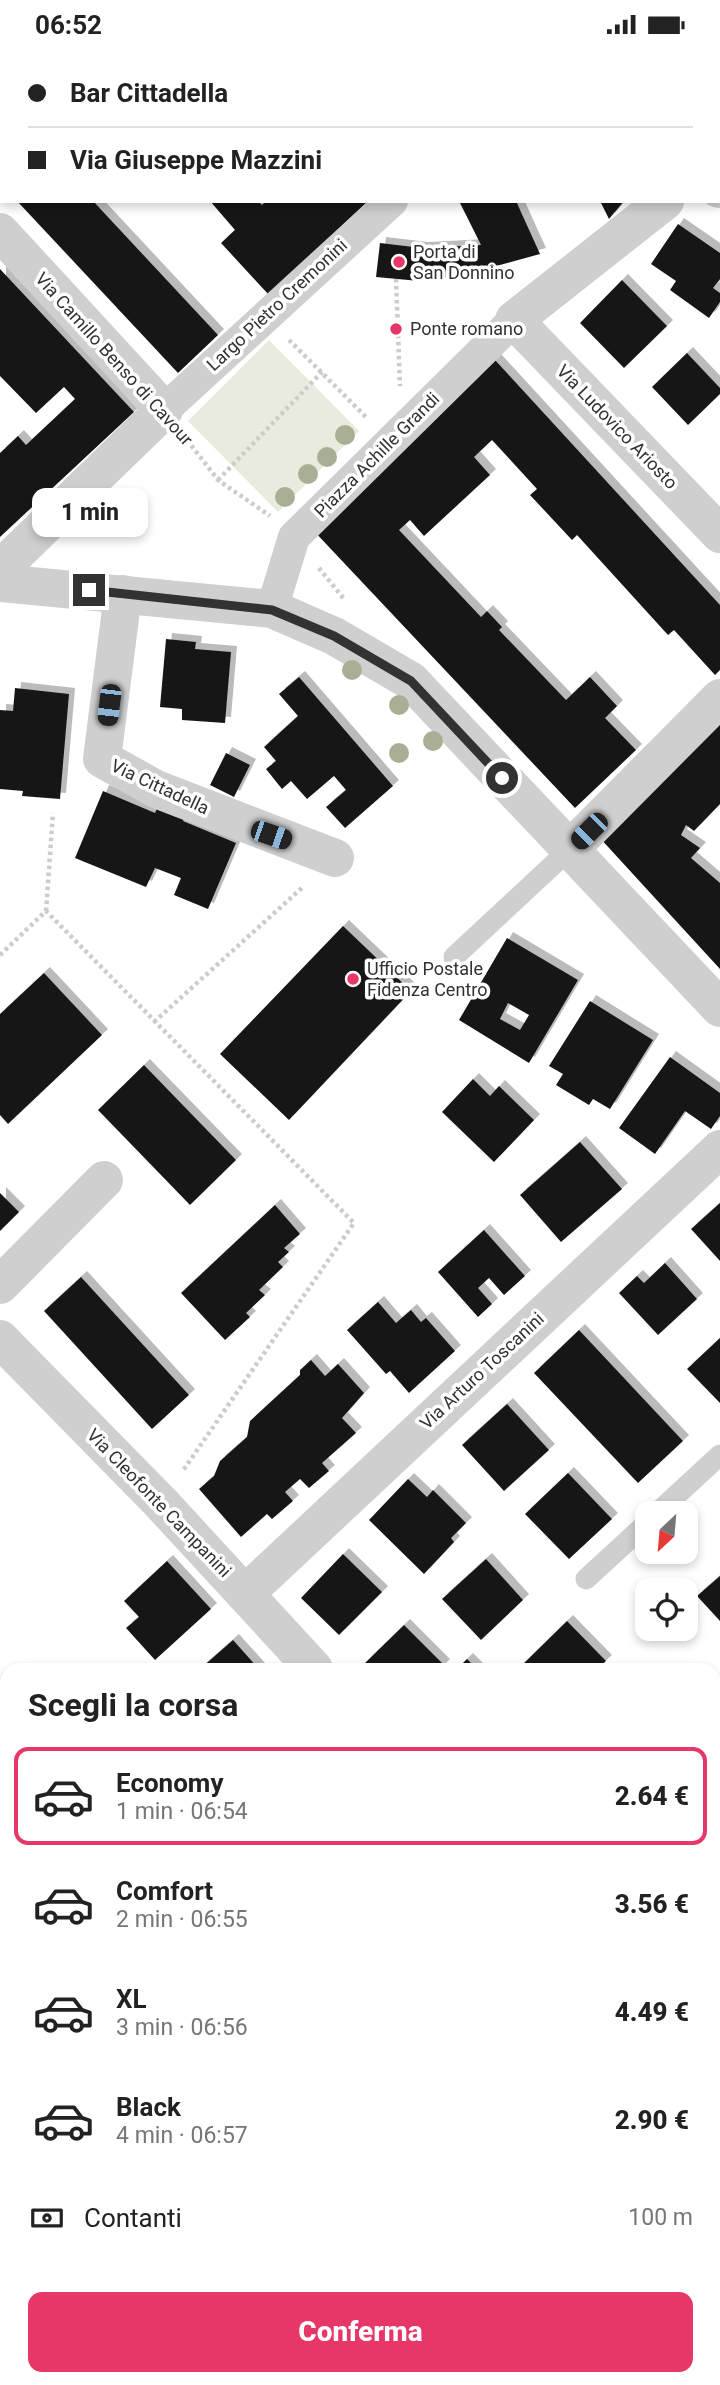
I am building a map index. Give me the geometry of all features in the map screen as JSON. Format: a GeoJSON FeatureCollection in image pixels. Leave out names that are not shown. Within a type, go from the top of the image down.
{"type":"FeatureCollection","features":[{"type":"Feature","properties":{"kind":"street","name":"Largo Pietro Cremonini"},"geometry":{"type":"LineString","coordinates":[[164,410],[390,203]]}},
{"type":"Feature","properties":{"kind":"street"},"geometry":{"type":"LineString","coordinates":[[514,320],[662,203]]}},
{"type":"Feature","properties":{"kind":"street","name":"Via Camillo Benso di Cavour"},"geometry":{"type":"LineString","coordinates":[[0,232],[164,410]]}},
{"type":"Feature","properties":{"kind":"street","name":"Piazza Achille Grandi"},"geometry":{"type":"LineString","coordinates":[[272,610],[294,537],[514,320]]}},
{"type":"Feature","properties":{"kind":"street","name":"Via Ludovico Ariosto"},"geometry":{"type":"LineString","coordinates":[[514,320],[720,534]]}},
{"type":"Feature","properties":{"kind":"street"},"geometry":{"type":"LineString","coordinates":[[0,569],[164,410]]}},
{"type":"Feature","properties":{"kind":"street"},"geometry":{"type":"LineString","coordinates":[[0,583],[272,610],[334,636],[411,681],[720,1008]]}},
{"type":"Feature","properties":{"kind":"street","name":"Via Cittadella"},"geometry":{"type":"LineString","coordinates":[[123,594],[102,759],[156,789],[335,858]]}},
{"type":"Feature","properties":{"kind":"street"},"geometry":{"type":"LineString","coordinates":[[570,849],[720,698]]}},
{"type":"Feature","properties":{"kind":"street","name":"Via Arturo Toscanini"},"geometry":{"type":"LineString","coordinates":[[245,1594],[720,1149]]}},
{"type":"Feature","properties":{"kind":"street"},"geometry":{"type":"LineString","coordinates":[[0,1285],[104,1180]]}},
{"type":"Feature","properties":{"kind":"street","name":"Via Cleofonte Campanini"},"geometry":{"type":"LineString","coordinates":[[0,1339],[161,1503],[308,1663]]}},
{"type":"Feature","properties":{"kind":"lane"},"geometry":{"type":"LineString","coordinates":[[454,957],[570,849]]}},
{"type":"Feature","properties":{"kind":"lane"},"geometry":{"type":"LineString","coordinates":[[670,1501],[720,1455]]}},
{"type":"Feature","properties":{"kind":"lane"},"geometry":{"type":"LineString","coordinates":[[586,1579],[635,1534]]}},
{"type":"Feature","properties":{"kind":"path"},"geometry":{"type":"LineString","coordinates":[[396,279],[400,386]]}},
{"type":"Feature","properties":{"kind":"path"},"geometry":{"type":"LineString","coordinates":[[266,315],[390,441]]}},
{"type":"Feature","properties":{"kind":"path"},"geometry":{"type":"LineString","coordinates":[[218,480],[322,372]]}},
{"type":"Feature","properties":{"kind":"path","name":"Via Camillo Benso di Cavour"},"geometry":{"type":"LineString","coordinates":[[164,410],[218,480],[271,517],[294,537]]}},
{"type":"Feature","properties":{"kind":"path"},"geometry":{"type":"LineString","coordinates":[[0,955],[46,911],[53,813]]}},
{"type":"Feature","properties":{"kind":"path"},"geometry":{"type":"LineString","coordinates":[[154,1022],[335,858]]}},
{"type":"Feature","properties":{"kind":"path"},"geometry":{"type":"LineString","coordinates":[[46,911],[354,1223],[161,1503]]}},
{"type":"Feature","properties":{"kind":"shaded area"},"geometry":{"type":"Polygon","coordinates":[[[269,340],[359,431],[278,512],[188,421],[269,340]]]}},
{"type":"Feature","properties":{"kind":"building"},"geometry":{"type":"Polygon","coordinates":[[[19,203],[95,203],[218,335],[178,373],[19,203]]]}},
{"type":"Feature","properties":{"kind":"building"},"geometry":{"type":"Polygon","coordinates":[[[212,203],[366,203],[269,295],[221,243],[235,230],[212,203]]]}},
{"type":"Feature","properties":{"kind":"building"},"geometry":{"type":"Polygon","coordinates":[[[460,203],[517,203],[540,254],[467,274],[419,281],[376,277],[380,243],[422,248],[481,245],[460,203]]]}},
{"type":"Feature","properties":{"kind":"building"},"geometry":{"type":"Polygon","coordinates":[[[601,203],[622,203],[609,219],[601,203]]]}},
{"type":"Feature","properties":{"kind":"building"},"geometry":{"type":"Polygon","coordinates":[[[678,224],[720,253],[720,279],[713,288],[720,293],[720,302],[709,318],[670,290],[676,281],[651,264],[678,224]]]}},
{"type":"Feature","properties":{"kind":"building"},"geometry":{"type":"Polygon","coordinates":[[[0,269],[134,412],[0,537],[0,453],[18,436],[26,445],[75,399],[64,387],[36,413],[0,376],[0,269]]]}},
{"type":"Feature","properties":{"kind":"building"},"geometry":{"type":"Polygon","coordinates":[[[622,280],[667,326],[624,368],[580,323],[622,280]]]}},
{"type":"Feature","properties":{"kind":"building"},"geometry":{"type":"Polygon","coordinates":[[[687,353],[720,388],[720,394],[688,425],[652,387],[687,353]]]}},
{"type":"Feature","properties":{"kind":"building"},"geometry":{"type":"Polygon","coordinates":[[[495,360],[720,605],[720,670],[715,675],[674,630],[668,635],[577,535],[572,540],[530,495],[537,489],[492,440],[474,457],[490,475],[424,536],[410,520],[399,530],[481,617],[487,611],[502,627],[499,630],[566,700],[590,677],[617,706],[605,718],[636,750],[575,808],[312,529],[495,360]]]}},
{"type":"Feature","properties":{"kind":"building"},"geometry":{"type":"Polygon","coordinates":[[[166,639],[196,642],[195,649],[231,652],[225,723],[182,720],[182,709],[160,707],[166,639]]]}},
{"type":"Feature","properties":{"kind":"building"},"geometry":{"type":"Polygon","coordinates":[[[299,677],[393,786],[345,828],[326,807],[346,790],[334,776],[307,799],[291,781],[282,789],[266,769],[276,761],[264,747],[298,716],[279,694],[299,677]]]}},
{"type":"Feature","properties":{"kind":"building"},"geometry":{"type":"Polygon","coordinates":[[[15,688],[69,694],[60,799],[22,796],[23,791],[0,789],[0,710],[13,711],[15,688]]]}},
{"type":"Feature","properties":{"kind":"building"},"geometry":{"type":"Polygon","coordinates":[[[720,721],[720,804],[694,831],[686,825],[681,835],[700,848],[691,858],[720,883],[720,969],[599,837],[720,721]]]}},
{"type":"Feature","properties":{"kind":"building"},"geometry":{"type":"Polygon","coordinates":[[[226,753],[250,765],[234,797],[210,785],[226,753]]]}},
{"type":"Feature","properties":{"kind":"building"},"geometry":{"type":"Polygon","coordinates":[[[103,791],[155,813],[158,806],[185,817],[183,821],[236,843],[208,909],[174,895],[181,878],[155,868],[146,887],[75,858],[103,791]]]}},
{"type":"Feature","properties":{"kind":"building"},"geometry":{"type":"Polygon","coordinates":[[[343,926],[411,991],[289,1120],[220,1054],[343,926]]]}},
{"type":"Feature","properties":{"kind":"building"},"geometry":{"type":"Polygon","coordinates":[[[507,938],[578,980],[529,1063],[459,1020],[507,938]],[[508,1003],[500,1019],[520,1030],[529,1015],[508,1003]]]}},
{"type":"Feature","properties":{"kind":"building"},"geometry":{"type":"Polygon","coordinates":[[[44,973],[102,1035],[8,1124],[0,1115],[0,1014],[44,973]]]}},
{"type":"Feature","properties":{"kind":"building"},"geometry":{"type":"Polygon","coordinates":[[[590,1001],[653,1040],[610,1109],[593,1099],[589,1105],[556,1085],[563,1074],[549,1066],[590,1001]]]}},
{"type":"Feature","properties":{"kind":"building"},"geometry":{"type":"Polygon","coordinates":[[[670,1057],[720,1093],[720,1116],[711,1129],[685,1111],[655,1154],[619,1128],[670,1057]]]}},
{"type":"Feature","properties":{"kind":"building"},"geometry":{"type":"Polygon","coordinates":[[[144,1065],[236,1160],[190,1205],[98,1110],[144,1065]]]}},
{"type":"Feature","properties":{"kind":"building"},"geometry":{"type":"Polygon","coordinates":[[[473,1079],[490,1096],[499,1086],[534,1120],[494,1162],[442,1112],[473,1079]]]}},
{"type":"Feature","properties":{"kind":"building"},"geometry":{"type":"Polygon","coordinates":[[[580,1142],[622,1189],[561,1242],[520,1195],[580,1142]]]}},
{"type":"Feature","properties":{"kind":"building"},"geometry":{"type":"Polygon","coordinates":[[[0,1193],[19,1212],[0,1231],[0,1193]]]}},
{"type":"Feature","properties":{"kind":"building"},"geometry":{"type":"Polygon","coordinates":[[[720,1203],[720,1261],[691,1229],[720,1203]]]}},
{"type":"Feature","properties":{"kind":"building"},"geometry":{"type":"Polygon","coordinates":[[[275,1205],[300,1234],[284,1248],[289,1252],[278,1262],[283,1267],[259,1290],[265,1295],[246,1313],[250,1317],[225,1340],[181,1293],[275,1205]]]}},
{"type":"Feature","properties":{"kind":"building"},"geometry":{"type":"Polygon","coordinates":[[[484,1230],[525,1276],[504,1295],[489,1278],[478,1288],[492,1304],[478,1317],[438,1272],[484,1230]]]}},
{"type":"Feature","properties":{"kind":"building"},"geometry":{"type":"Polygon","coordinates":[[[665,1263],[697,1299],[658,1335],[619,1293],[637,1276],[644,1283],[665,1263]]]}},
{"type":"Feature","properties":{"kind":"building"},"geometry":{"type":"Polygon","coordinates":[[[81,1277],[189,1395],[152,1429],[44,1311],[81,1277]]]}},
{"type":"Feature","properties":{"kind":"building"},"geometry":{"type":"Polygon","coordinates":[[[378,1302],[396,1323],[411,1310],[421,1322],[426,1318],[455,1351],[409,1393],[390,1371],[386,1374],[347,1330],[378,1302]]]}},
{"type":"Feature","properties":{"kind":"building"},"geometry":{"type":"Polygon","coordinates":[[[579,1330],[683,1441],[638,1483],[534,1373],[579,1330]]]}},
{"type":"Feature","properties":{"kind":"building"},"geometry":{"type":"Polygon","coordinates":[[[720,1338],[720,1403],[687,1369],[720,1338]]]}},
{"type":"Feature","properties":{"kind":"building"},"geometry":{"type":"Polygon","coordinates":[[[311,1360],[325,1376],[338,1364],[364,1393],[342,1418],[356,1433],[322,1463],[329,1471],[309,1488],[300,1479],[285,1492],[293,1501],[272,1519],[267,1514],[241,1537],[199,1489],[214,1476],[220,1461],[247,1437],[250,1421],[300,1375],[300,1370],[311,1360]]]}},
{"type":"Feature","properties":{"kind":"building"},"geometry":{"type":"Polygon","coordinates":[[[507,1404],[549,1450],[504,1491],[462,1445],[507,1404]]]}},
{"type":"Feature","properties":{"kind":"building"},"geometry":{"type":"Polygon","coordinates":[[[568,1473],[612,1519],[569,1559],[525,1514],[568,1473]]]}},
{"type":"Feature","properties":{"kind":"building"},"geometry":{"type":"Polygon","coordinates":[[[408,1479],[427,1497],[433,1490],[466,1523],[451,1538],[454,1542],[424,1574],[369,1520],[408,1479]]]}},
{"type":"Feature","properties":{"kind":"building"},"geometry":{"type":"Polygon","coordinates":[[[343,1554],[382,1592],[339,1635],[301,1598],[343,1554]]]}},
{"type":"Feature","properties":{"kind":"building"},"geometry":{"type":"Polygon","coordinates":[[[486,1559],[523,1600],[481,1640],[442,1599],[486,1559]]]}},
{"type":"Feature","properties":{"kind":"building"},"geometry":{"type":"Polygon","coordinates":[[[167,1561],[211,1609],[155,1660],[126,1628],[139,1617],[124,1601],[167,1561]]]}},
{"type":"Feature","properties":{"kind":"building"},"geometry":{"type":"Polygon","coordinates":[[[720,1576],[720,1621],[698,1597],[720,1576]]]}},
{"type":"Feature","properties":{"kind":"building"},"geometry":{"type":"Polygon","coordinates":[[[567,1621],[606,1661],[604,1663],[524,1663],[567,1621]]]}},
{"type":"Feature","properties":{"kind":"building"},"geometry":{"type":"Polygon","coordinates":[[[404,1625],[442,1663],[365,1663],[404,1625]]]}},
{"type":"Feature","properties":{"kind":"building"},"geometry":{"type":"Polygon","coordinates":[[[233,1640],[254,1663],[207,1663],[233,1640]]]}},
{"type":"Feature","properties":{"kind":"place","name":"Porta di San Donnino"},"geometry":{"type":"Point","coordinates":[399,262]}},
{"type":"Feature","properties":{"kind":"place","name":"Ponte romano"},"geometry":{"type":"Point","coordinates":[396,329]}},
{"type":"Feature","properties":{"kind":"place","name":"Ufficio Postale Fidenza Centro"},"geometry":{"type":"Point","coordinates":[353,979]}},
{"type":"Feature","properties":{"kind":"route"},"geometry":{"type":"LineString","coordinates":[[89,590],[272,610],[334,636],[411,681],[502,778]]}}]}
